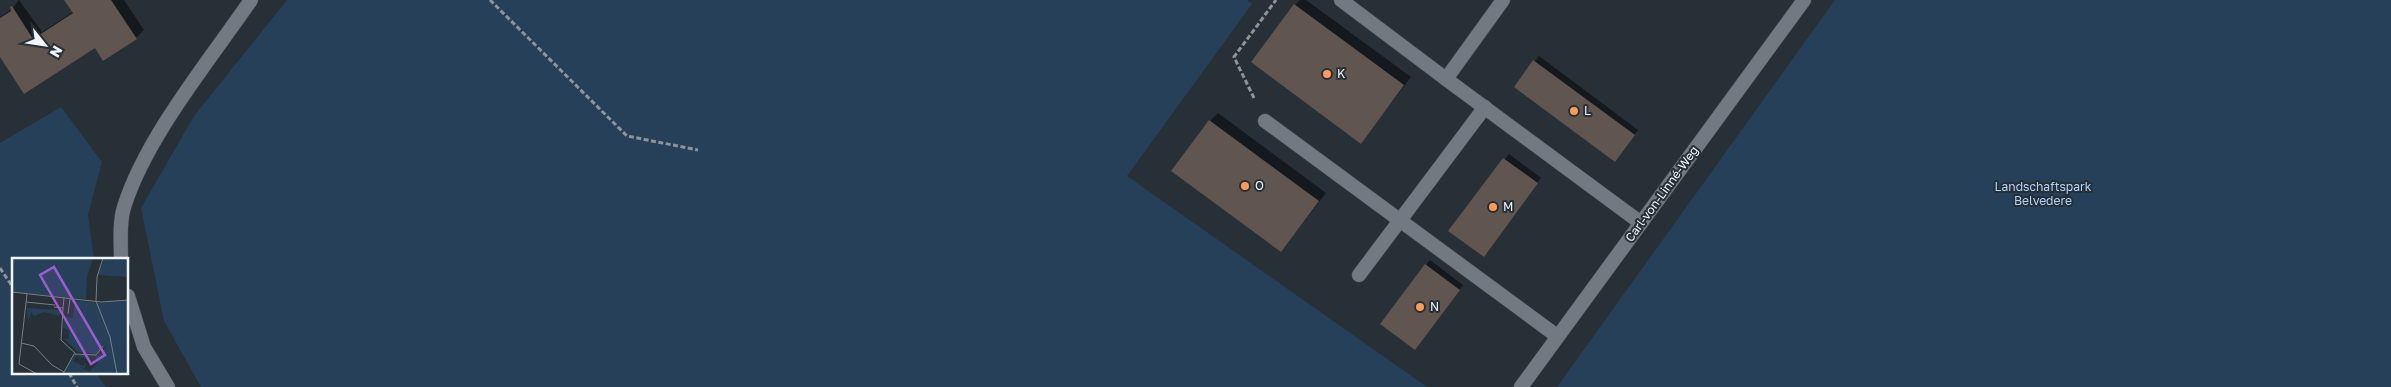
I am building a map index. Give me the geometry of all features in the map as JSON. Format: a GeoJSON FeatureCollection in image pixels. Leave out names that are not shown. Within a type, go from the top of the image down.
{"type":"FeatureCollection","features":[{"type":"Feature","properties":{"kind":"street"},"geometry":{"type":"LineString","coordinates":[[121,258],[124,208],[138,170],[183,97],[251,0]]}},
{"type":"Feature","properties":{"kind":"street"},"geometry":{"type":"LineString","coordinates":[[1341,0],[1641,223]]}},
{"type":"Feature","properties":{"kind":"street"},"geometry":{"type":"LineString","coordinates":[[1446,79],[1504,0]]}},
{"type":"Feature","properties":{"kind":"street","name":"Carl-von-Linné-Weg"},"geometry":{"type":"LineString","coordinates":[[1521,387],[1804,0]]}},
{"type":"Feature","properties":{"kind":"street"},"geometry":{"type":"LineString","coordinates":[[1359,275],[1485,107]]}},
{"type":"Feature","properties":{"kind":"street"},"geometry":{"type":"LineString","coordinates":[[1265,121],[1557,336]]}},
{"type":"Feature","properties":{"kind":"street"},"geometry":{"type":"LineString","coordinates":[[129,299],[144,347],[168,387]]}},
{"type":"Feature","properties":{"kind":"path"},"geometry":{"type":"LineString","coordinates":[[490,0],[627,136],[698,150]]}},
{"type":"Feature","properties":{"kind":"path"},"geometry":{"type":"LineString","coordinates":[[1265,121],[1234,57],[1276,0]]}},
{"type":"Feature","properties":{"kind":"path"},"geometry":{"type":"LineString","coordinates":[[0,268],[12,286]]}},
{"type":"Feature","properties":{"kind":"path"},"geometry":{"type":"LineString","coordinates":[[69,374],[77,387]]}},
{"type":"Feature","properties":{"kind":"green space"},"geometry":{"type":"Polygon","coordinates":[[[287,0],[1247,0],[1252,4],[1127,176],[1427,387],[201,387],[164,321],[141,208],[194,116],[287,0]]]}},
{"type":"Feature","properties":{"kind":"green space","name":"Landschaftspark Belvedere"},"geometry":{"type":"Polygon","coordinates":[[[1835,0],[2391,0],[2391,387],[1557,387],[1835,0]]]}},
{"type":"Feature","properties":{"kind":"green space"},"geometry":{"type":"Polygon","coordinates":[[[61,107],[102,162],[88,215],[94,258],[12,258],[12,374],[97,374],[106,387],[0,387],[0,143],[61,107]]]}},
{"type":"Feature","properties":{"kind":"building"},"geometry":{"type":"Polygon","coordinates":[[[64,0],[111,0],[137,39],[103,61],[95,48],[24,94],[0,57],[0,18],[11,11],[10,7],[12,6],[33,39],[73,13],[64,0]]]}},
{"type":"Feature","properties":{"kind":"building","name":"K"},"geometry":{"type":"Polygon","coordinates":[[[1294,4],[1404,85],[1361,144],[1251,62],[1294,4]]]}},
{"type":"Feature","properties":{"kind":"building","name":"L"},"geometry":{"type":"Polygon","coordinates":[[[1533,60],[1635,135],[1615,162],[1514,87],[1533,60]]]}},
{"type":"Feature","properties":{"kind":"building","name":"O"},"geometry":{"type":"Polygon","coordinates":[[[1209,120],[1319,201],[1281,252],[1171,171],[1209,120]]]}},
{"type":"Feature","properties":{"kind":"building","name":"M"},"geometry":{"type":"Polygon","coordinates":[[[1503,158],[1538,183],[1484,257],[1448,231],[1503,158]]]}},
{"type":"Feature","properties":{"kind":"building","name":"N"},"geometry":{"type":"Polygon","coordinates":[[[1425,264],[1460,290],[1415,350],[1380,324],[1425,264]]]}},
{"type":"Feature","properties":{"kind":"place","name":"K"},"geometry":{"type":"Point","coordinates":[1327,74]}},
{"type":"Feature","properties":{"kind":"place","name":"L"},"geometry":{"type":"Point","coordinates":[1574,111]}},
{"type":"Feature","properties":{"kind":"place","name":"O"},"geometry":{"type":"Point","coordinates":[1245,186]}},
{"type":"Feature","properties":{"kind":"place","name":"M"},"geometry":{"type":"Point","coordinates":[1493,207]}},
{"type":"Feature","properties":{"kind":"place","name":"N"},"geometry":{"type":"Point","coordinates":[1420,307]}}]}
